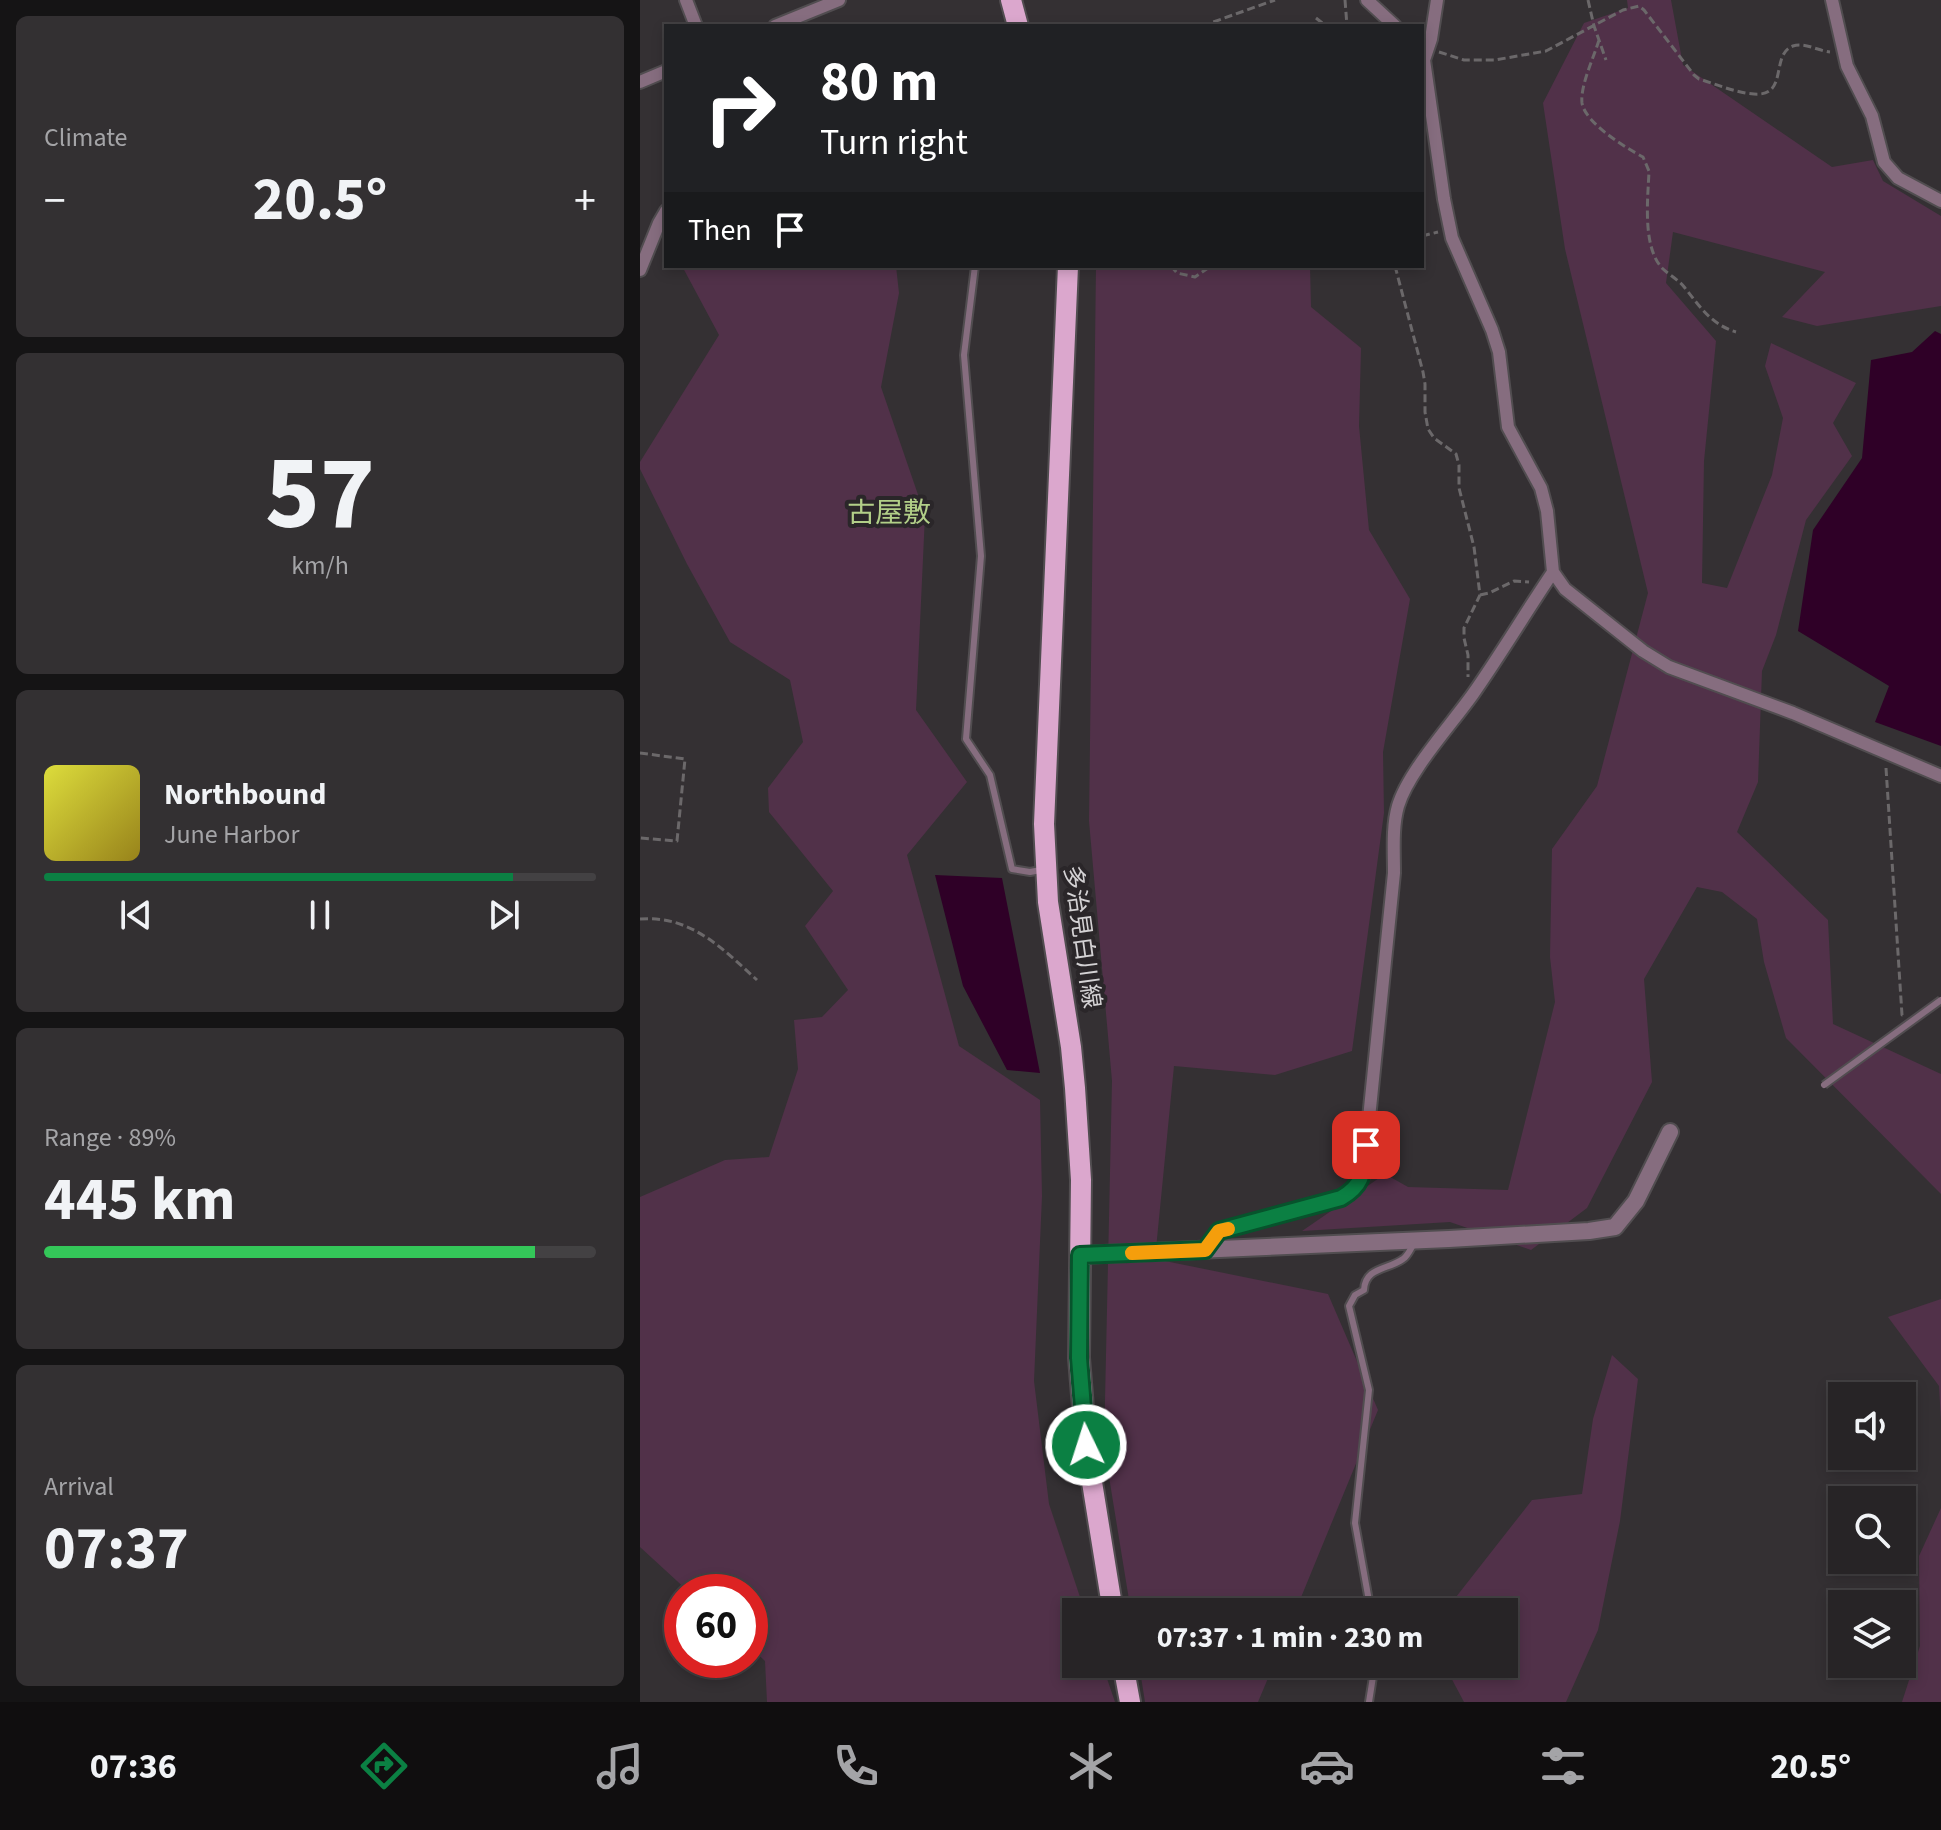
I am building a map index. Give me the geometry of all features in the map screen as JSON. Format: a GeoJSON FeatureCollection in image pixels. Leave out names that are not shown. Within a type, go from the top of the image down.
{"type":"FeatureCollection","features":[{"type":"Feature","properties":{"kind":"main road"},"geometry":{"type":"LineString","coordinates":[[1011,0],[1017,24]]}},
{"type":"Feature","properties":{"kind":"main road","name":"多治見白川線"},"geometry":{"type":"LineString","coordinates":[[1068,268],[1044,824],[1048,902],[1075,1088],[1081,1180],[1079,1358],[1086,1445],[1111,1598]]}},
{"type":"Feature","properties":{"kind":"main road"},"geometry":{"type":"LineString","coordinates":[[1126,1678],[1130,1702]]}},
{"type":"Feature","properties":{"kind":"street"},"geometry":{"type":"LineString","coordinates":[[686,0],[695,24]]}},
{"type":"Feature","properties":{"kind":"street"},"geometry":{"type":"LineString","coordinates":[[780,24],[839,0]]}},
{"type":"Feature","properties":{"kind":"street"},"geometry":{"type":"LineString","coordinates":[[1367,0],[1393,24]]}},
{"type":"Feature","properties":{"kind":"street"},"geometry":{"type":"LineString","coordinates":[[1437,0],[1431,39],[1424,55],[1452,238],[1499,352],[1508,427],[1541,488],[1547,511],[1553,572],[1565,589],[1582,604],[1669,667],[1793,713],[1941,776]]}},
{"type":"Feature","properties":{"kind":"street"},"geometry":{"type":"LineString","coordinates":[[1832,0],[1847,66],[1872,116],[1884,162],[1898,178],[1941,201]]}},
{"type":"Feature","properties":{"kind":"street"},"geometry":{"type":"LineString","coordinates":[[640,82],[664,72]]}},
{"type":"Feature","properties":{"kind":"street"},"geometry":{"type":"LineString","coordinates":[[640,270],[664,214]]}},
{"type":"Feature","properties":{"kind":"street"},"geometry":{"type":"LineString","coordinates":[[1205,1250],[1219,1231],[1341,1198],[1363,1177],[1398,806],[1420,765],[1471,696],[1553,572]]}},
{"type":"Feature","properties":{"kind":"street"},"geometry":{"type":"LineString","coordinates":[[1080,1255],[1449,1239],[1615,1227],[1636,1201],[1670,1132]]}},
{"type":"Feature","properties":{"kind":"lane"},"geometry":{"type":"LineString","coordinates":[[975,268],[964,355],[981,556],[966,739],[990,775],[1012,869],[1030,872],[1046,869]]}},
{"type":"Feature","properties":{"kind":"lane"},"geometry":{"type":"LineString","coordinates":[[1824,1085],[1941,1000]]}},
{"type":"Feature","properties":{"kind":"lane"},"geometry":{"type":"LineString","coordinates":[[1368,1598],[1355,1523],[1369,1390],[1349,1306],[1355,1295],[1364,1290],[1368,1275],[1405,1258],[1416,1240]]}},
{"type":"Feature","properties":{"kind":"lane"},"geometry":{"type":"LineString","coordinates":[[1369,1702],[1373,1678]]}},
{"type":"Feature","properties":{"kind":"path"},"geometry":{"type":"LineString","coordinates":[[1208,24],[1275,0]]}},
{"type":"Feature","properties":{"kind":"path"},"geometry":{"type":"LineString","coordinates":[[1345,0],[1347,24]]}},
{"type":"Feature","properties":{"kind":"path"},"geometry":{"type":"LineString","coordinates":[[1588,0],[1606,60]]}},
{"type":"Feature","properties":{"kind":"path"},"geometry":{"type":"LineString","coordinates":[[1424,55],[1495,60],[1546,51],[1623,10],[1639,6],[1699,79],[1752,94],[1766,93],[1774,87],[1785,52],[1791,47],[1801,45],[1826,52],[1843,49]]}},
{"type":"Feature","properties":{"kind":"path"},"geometry":{"type":"LineString","coordinates":[[1316,18],[1324,24]]}},
{"type":"Feature","properties":{"kind":"path"},"geometry":{"type":"LineString","coordinates":[[1599,40],[1583,91],[1584,109],[1593,122],[1647,163],[1647,224],[1660,266],[1683,285],[1703,312],[1736,332]]}},
{"type":"Feature","properties":{"kind":"path"},"geometry":{"type":"LineString","coordinates":[[1173,268],[1177,273],[1195,277],[1208,268]]}},
{"type":"Feature","properties":{"kind":"path"},"geometry":{"type":"LineString","coordinates":[[1396,268],[1423,372],[1428,429],[1434,438],[1456,454],[1459,465],[1459,488],[1480,595],[1464,628],[1471,696]]}},
{"type":"Feature","properties":{"kind":"path"},"geometry":{"type":"LineString","coordinates":[[1480,595],[1514,581],[1545,584]]}},
{"type":"Feature","properties":{"kind":"path"},"geometry":{"type":"LineString","coordinates":[[1885,752],[1902,1015],[1915,1015]]}},
{"type":"Feature","properties":{"kind":"path"},"geometry":{"type":"LineString","coordinates":[[640,753],[685,759],[677,841],[640,838]]}},
{"type":"Feature","properties":{"kind":"path"},"geometry":{"type":"LineString","coordinates":[[640,919],[682,924],[696,930],[757,980]]}},
{"type":"Feature","properties":{"kind":"shaded area"},"geometry":{"type":"Polygon","coordinates":[[[1627,0],[1671,0],[1683,65],[1832,167],[1873,160],[1883,181],[1941,216],[1941,306],[1817,326],[1782,317],[1825,272],[1673,232],[1666,283],[1716,341],[1704,461],[1702,583],[1727,588],[1772,475],[1783,418],[1765,366],[1771,343],[1856,383],[1833,423],[1852,456],[1806,520],[1776,635],[1762,671],[1758,782],[1737,832],[1828,920],[1833,1024],[1941,1074],[1941,1194],[1786,1038],[1764,962],[1757,919],[1722,892],[1697,887],[1644,979],[1652,1082],[1587,1208],[1531,1250],[1450,1222],[1302,1231],[1385,1174],[1408,1187],[1508,1190],[1555,1002],[1550,957],[1552,849],[1597,786],[1648,593],[1565,249],[1543,103],[1584,23],[1628,8],[1627,0]]]}},
{"type":"Feature","properties":{"kind":"shaded area"},"geometry":{"type":"Polygon","coordinates":[[[683,268],[896,268],[899,293],[881,387],[925,515],[916,710],[967,782],[907,855],[959,1046],[1040,1100],[1042,1196],[1034,1381],[1049,1504],[1080,1598],[1062,1598],[1062,1678],[1107,1678],[1115,1702],[767,1702],[768,1574],[669,1574],[640,1547],[640,1197],[725,1160],[769,1157],[798,1069],[794,1020],[822,1017],[848,990],[805,926],[833,891],[769,812],[768,788],[803,742],[790,680],[730,642],[687,564],[640,469],[640,462],[719,335],[683,268]]]}},
{"type":"Feature","properties":{"kind":"shaded area"},"geometry":{"type":"Polygon","coordinates":[[[1096,268],[1310,268],[1311,307],[1361,348],[1359,426],[1369,530],[1410,599],[1383,752],[1384,813],[1352,1051],[1275,1075],[1174,1066],[1155,1259],[1328,1294],[1378,1410],[1301,1598],[1129,1598],[1104,1446],[1112,1081],[1089,821],[1096,268]]]}},
{"type":"Feature","properties":{"kind":"shaded area"},"geometry":{"type":"Polygon","coordinates":[[[1935,331],[1941,334],[1941,746],[1875,722],[1889,686],[1798,631],[1813,530],[1862,458],[1871,360],[1912,352],[1935,331]]]}},
{"type":"Feature","properties":{"kind":"shaded area"},"geometry":{"type":"Polygon","coordinates":[[[935,875],[1002,878],[1040,1073],[1007,1070],[963,986],[935,875]]]}},
{"type":"Feature","properties":{"kind":"shaded area"},"geometry":{"type":"Polygon","coordinates":[[[1941,1299],[1941,1421],[1939,1386],[1888,1317],[1941,1299]]]}},
{"type":"Feature","properties":{"kind":"shaded area"},"geometry":{"type":"Polygon","coordinates":[[[1612,1355],[1638,1379],[1620,1521],[1598,1630],[1566,1702],[1464,1702],[1451,1678],[1518,1678],[1518,1598],[1455,1598],[1532,1500],[1582,1494],[1593,1419],[1612,1355]]]}},
{"type":"Feature","properties":{"kind":"shaded area"},"geometry":{"type":"Polygon","coordinates":[[[1941,1508],[1941,1702],[1902,1702],[1910,1678],[1916,1678],[1916,1658],[1920,1646],[1919,1556],[1941,1508]]]}},
{"type":"Feature","properties":{"kind":"shaded area"},"geometry":{"type":"Polygon","coordinates":[[[1141,1678],[1268,1678],[1258,1702],[1145,1702],[1141,1678]]]}},
{"type":"Feature","properties":{"kind":"slow traffic"},"geometry":{"type":"LineString","coordinates":[[1132,1253],[1205,1250],[1219,1231],[1228,1229]]}},
{"type":"Feature","properties":{"kind":"district","name":"古屋敷"},"geometry":{"type":"Point","coordinates":[889,513]}},
{"type":"Feature","properties":{"kind":"route"},"geometry":{"type":"LineString","coordinates":[[1086,1445],[1079,1358],[1080,1255],[1205,1250],[1219,1231],[1341,1198],[1363,1177],[1366,1145]]}}]}
